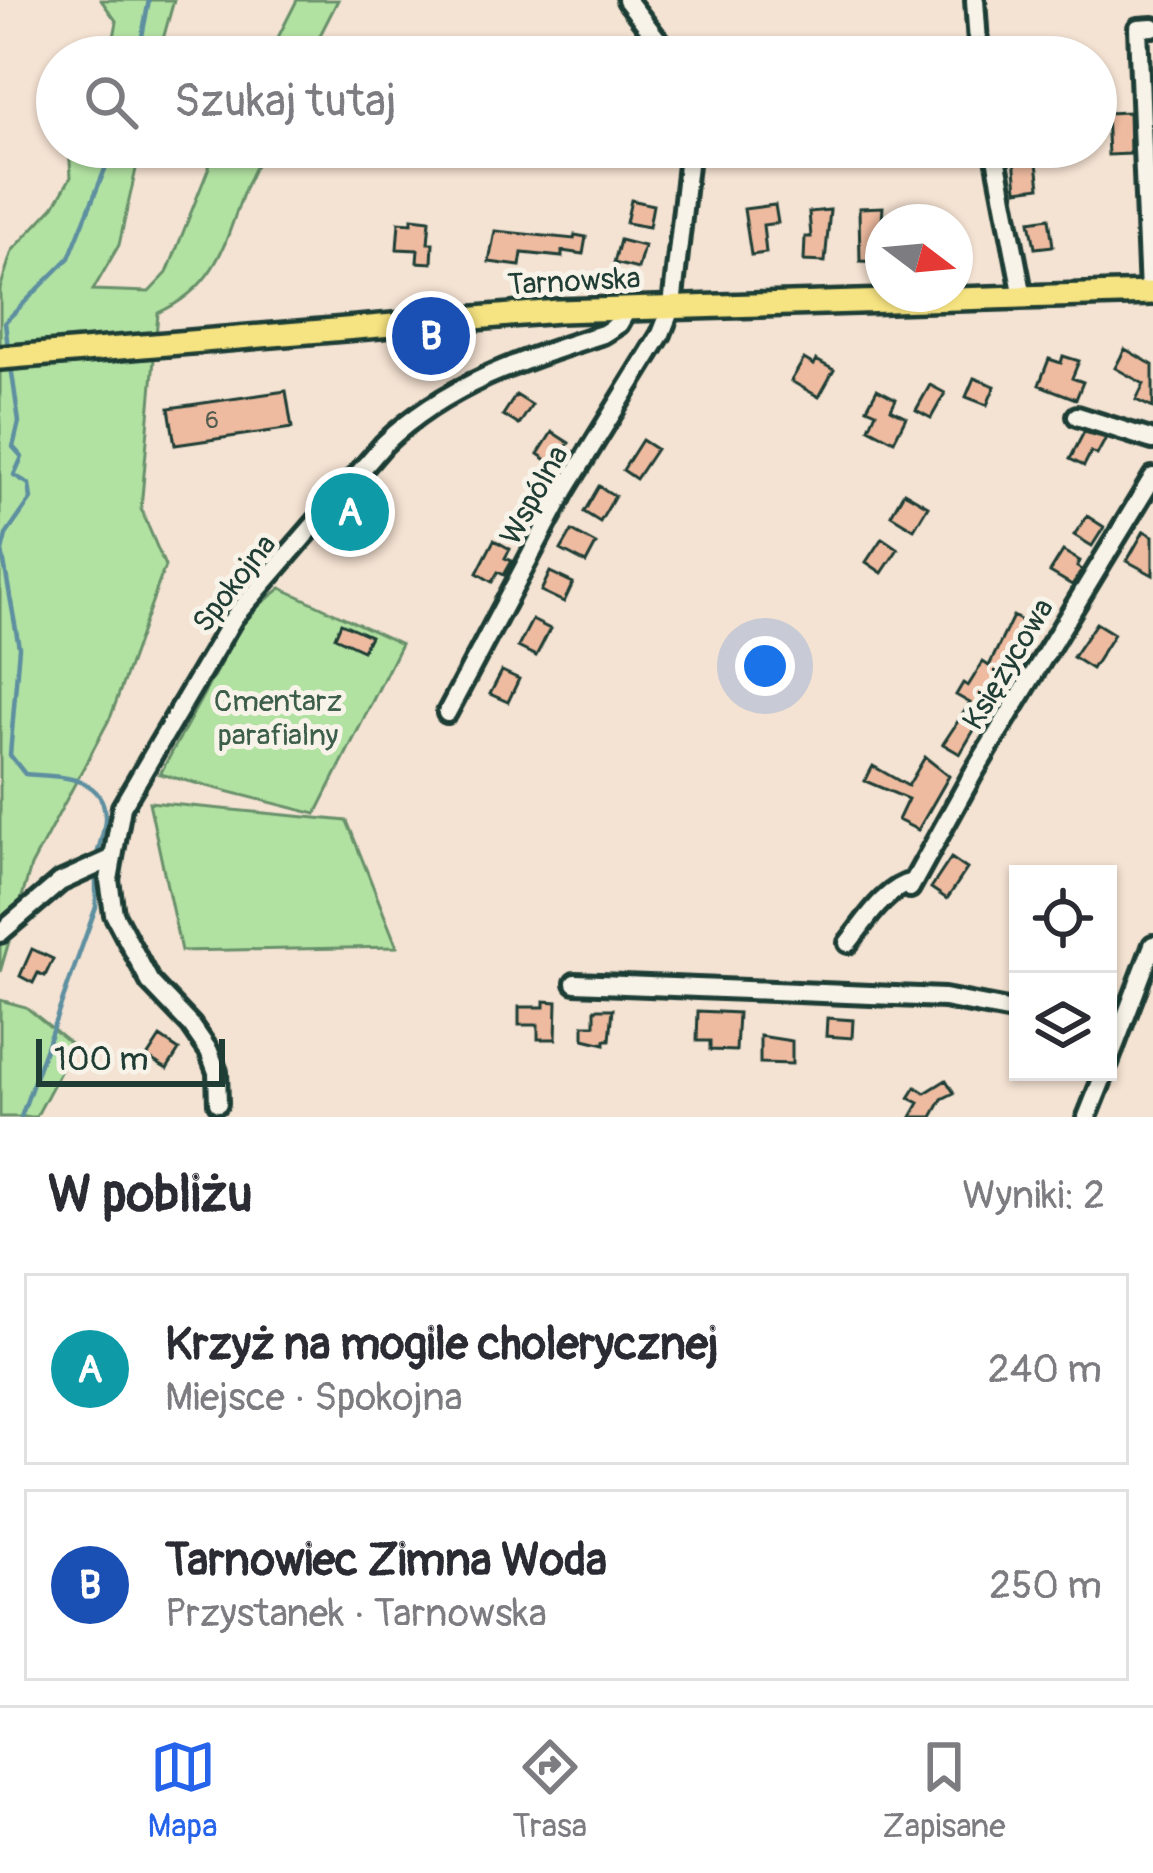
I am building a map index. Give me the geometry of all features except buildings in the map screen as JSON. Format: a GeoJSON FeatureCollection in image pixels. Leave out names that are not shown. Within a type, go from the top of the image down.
{"type":"FeatureCollection","features":[{"type":"Feature","properties":{"kind":"main road","name":"Tarnowska"},"geometry":{"type":"LineString","coordinates":[[0,358],[430,320],[628,308],[1151,293]]}},
{"type":"Feature","properties":{"kind":"street"},"geometry":{"type":"LineString","coordinates":[[626,0],[654,36]]}},
{"type":"Feature","properties":{"kind":"street"},"geometry":{"type":"LineString","coordinates":[[975,0],[978,36]]}},
{"type":"Feature","properties":{"kind":"street"},"geometry":{"type":"LineString","coordinates":[[1145,28],[1151,293]]}},
{"type":"Feature","properties":{"kind":"street"},"geometry":{"type":"LineString","coordinates":[[672,307],[688,168]]}},
{"type":"Feature","properties":{"kind":"street"},"geometry":{"type":"LineString","coordinates":[[998,168],[1023,297]]}},
{"type":"Feature","properties":{"kind":"street","name":"Wspólna"},"geometry":{"type":"LineString","coordinates":[[447,713],[565,490],[661,334],[672,307]]}},
{"type":"Feature","properties":{"kind":"street","name":"Spokojna"},"geometry":{"type":"LineString","coordinates":[[218,1103],[217,1072],[208,1051],[191,1025],[150,982],[122,934],[110,896],[111,859],[122,807],[234,617],[403,425],[490,373],[603,334],[619,324],[628,308]]}},
{"type":"Feature","properties":{"kind":"street"},"geometry":{"type":"LineString","coordinates":[[1077,416],[1153,440]]}},
{"type":"Feature","properties":{"kind":"street","name":"Księżycowa"},"geometry":{"type":"LineString","coordinates":[[848,944],[902,884],[912,885],[974,772],[1153,477]]}},
{"type":"Feature","properties":{"kind":"street"},"geometry":{"type":"LineString","coordinates":[[0,933],[60,882],[111,859]]}},
{"type":"Feature","properties":{"kind":"street"},"geometry":{"type":"LineString","coordinates":[[1117,1025],[1128,1011],[1153,945]]}},
{"type":"Feature","properties":{"kind":"street"},"geometry":{"type":"LineString","coordinates":[[575,983],[944,998],[1009,1010]]}},
{"type":"Feature","properties":{"kind":"street"},"geometry":{"type":"LineString","coordinates":[[1087,1117],[1101,1081]]}},
{"type":"Feature","properties":{"kind":"green space"},"geometry":{"type":"Polygon","coordinates":[[[101,0],[174,0],[164,36],[114,36],[117,22],[101,0]]]}},
{"type":"Feature","properties":{"kind":"green space"},"geometry":{"type":"Polygon","coordinates":[[[297,0],[338,0],[320,36],[279,36],[297,0]]]}},
{"type":"Feature","properties":{"kind":"green space"},"geometry":{"type":"Polygon","coordinates":[[[70,168],[136,168],[119,245],[93,290],[149,292],[167,273],[209,168],[255,168],[216,261],[184,298],[158,313],[141,509],[165,566],[111,716],[31,866],[0,972],[0,289],[12,251],[54,206],[71,177],[70,168]]]}},
{"type":"Feature","properties":{"kind":"green space","name":"Cmentarz parafialny"},"geometry":{"type":"Polygon","coordinates":[[[281,588],[401,644],[316,814],[160,774],[247,615],[281,588]]]}},
{"type":"Feature","properties":{"kind":"green space"},"geometry":{"type":"Polygon","coordinates":[[[149,802],[347,821],[397,947],[181,951],[149,802]]]}},
{"type":"Feature","properties":{"kind":"green space"},"geometry":{"type":"Polygon","coordinates":[[[0,1000],[26,1007],[74,1046],[36,1117],[0,1117],[0,1000]]]}},
{"type":"Feature","properties":{"kind":"waterway"},"geometry":{"type":"LineString","coordinates":[[142,36],[149,0]]}},
{"type":"Feature","properties":{"kind":"waterway"},"geometry":{"type":"LineString","coordinates":[[8,349],[5,322],[69,258],[105,168]]}},
{"type":"Feature","properties":{"kind":"waterway"},"geometry":{"type":"LineString","coordinates":[[11,366],[19,422],[13,447],[22,457],[14,475],[29,484],[31,499],[6,535],[2,551],[19,647],[10,755],[25,774],[76,780],[96,792],[105,816],[97,856]]}},
{"type":"Feature","properties":{"kind":"waterway"},"geometry":{"type":"LineString","coordinates":[[21,1117],[96,907],[96,872]]}},
{"type":"Feature","properties":{"kind":"place","name":"Tarnowiec Zimna Woda"},"geometry":{"type":"Point","coordinates":[431,336]}},
{"type":"Feature","properties":{"kind":"place","name":"Krzyż na mogile cholerycznej"},"geometry":{"type":"Point","coordinates":[350,512]}}]}
